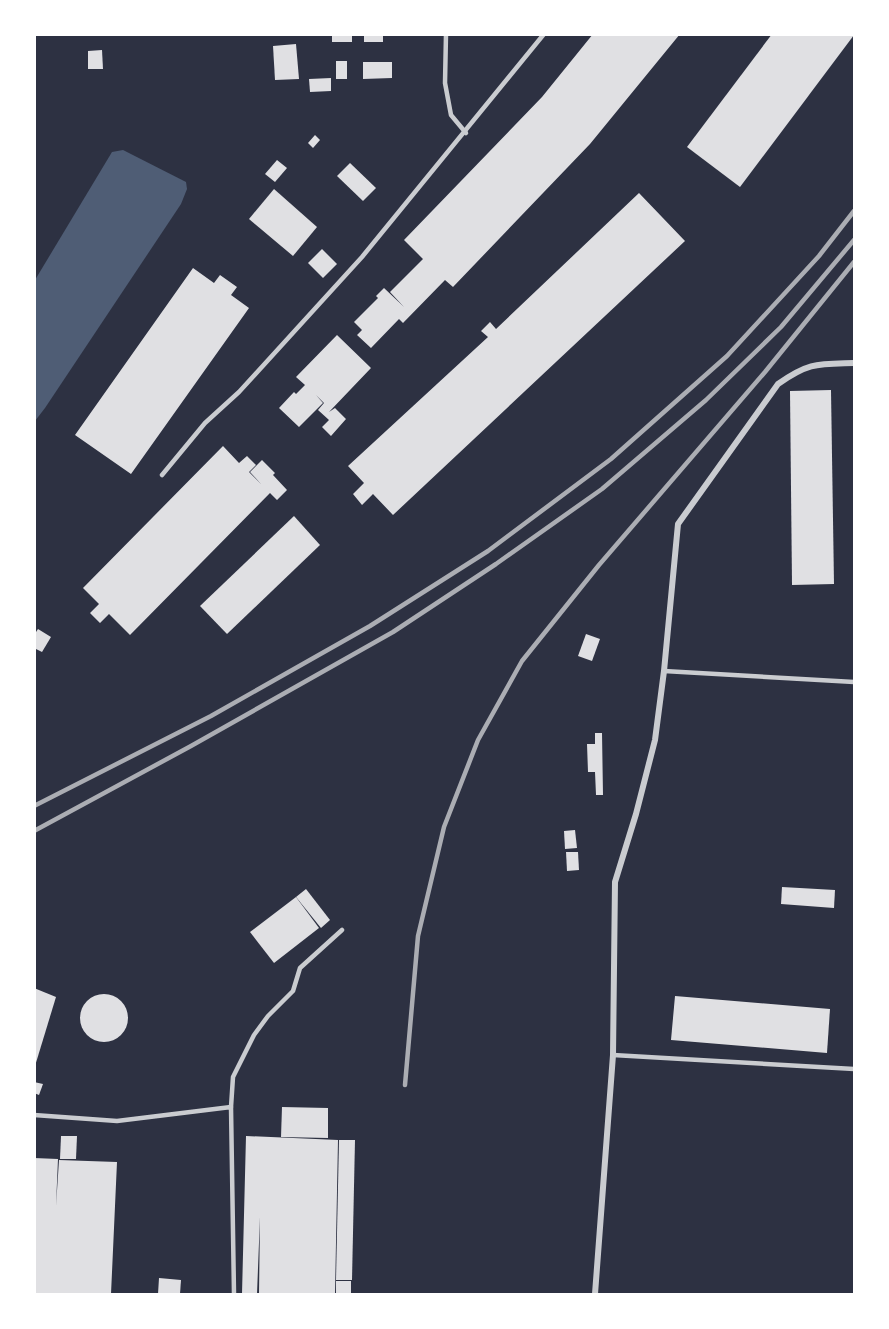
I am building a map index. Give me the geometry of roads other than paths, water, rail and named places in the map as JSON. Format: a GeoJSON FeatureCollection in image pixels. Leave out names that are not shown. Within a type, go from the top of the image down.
{"type":"FeatureCollection","features":[{"type":"Feature","properties":{"kind":"street"},"geometry":{"type":"LineString","coordinates":[[595,1294],[613,1054],[615,882],[655,740],[678,524],[778,384],[813,364],[855,363]]}},
{"type":"Feature","properties":{"kind":"lane"},"geometry":{"type":"LineString","coordinates":[[446,34],[446,83],[451,115],[466,133]]}},
{"type":"Feature","properties":{"kind":"lane"},"geometry":{"type":"LineString","coordinates":[[162,475],[205,423],[239,392],[362,257],[466,133],[544,34]]}},
{"type":"Feature","properties":{"kind":"lane"},"geometry":{"type":"LineString","coordinates":[[664,671],[855,682]]}},
{"type":"Feature","properties":{"kind":"lane"},"geometry":{"type":"LineString","coordinates":[[234,1294],[231,1107],[233,1077],[254,1035],[268,1016],[293,991],[300,968],[342,930]]}},
{"type":"Feature","properties":{"kind":"lane"},"geometry":{"type":"LineString","coordinates":[[613,1054],[855,1069]]}},
{"type":"Feature","properties":{"kind":"lane"},"geometry":{"type":"LineString","coordinates":[[34,1115],[117,1121],[231,1107]]}},
{"type":"Feature","properties":{"kind":"water"},"geometry":{"type":"Polygon","coordinates":[[[123,150],[186,182],[187,189],[181,204],[35,421],[35,280],[112,152],[123,150]]]}},
{"type":"Feature","properties":{"kind":"railway"},"geometry":{"type":"LineString","coordinates":[[34,806],[211,716],[370,626],[488,551],[611,459],[727,356],[819,256],[854,211]]}},
{"type":"Feature","properties":{"kind":"railway"},"geometry":{"type":"LineString","coordinates":[[34,831],[393,632],[496,564],[602,489],[706,400],[781,327],[854,240]]}},
{"type":"Feature","properties":{"kind":"railway"},"geometry":{"type":"LineString","coordinates":[[405,1085],[418,936],[444,827],[478,740],[522,661],[599,565],[765,372],[854,262]]}}]}
